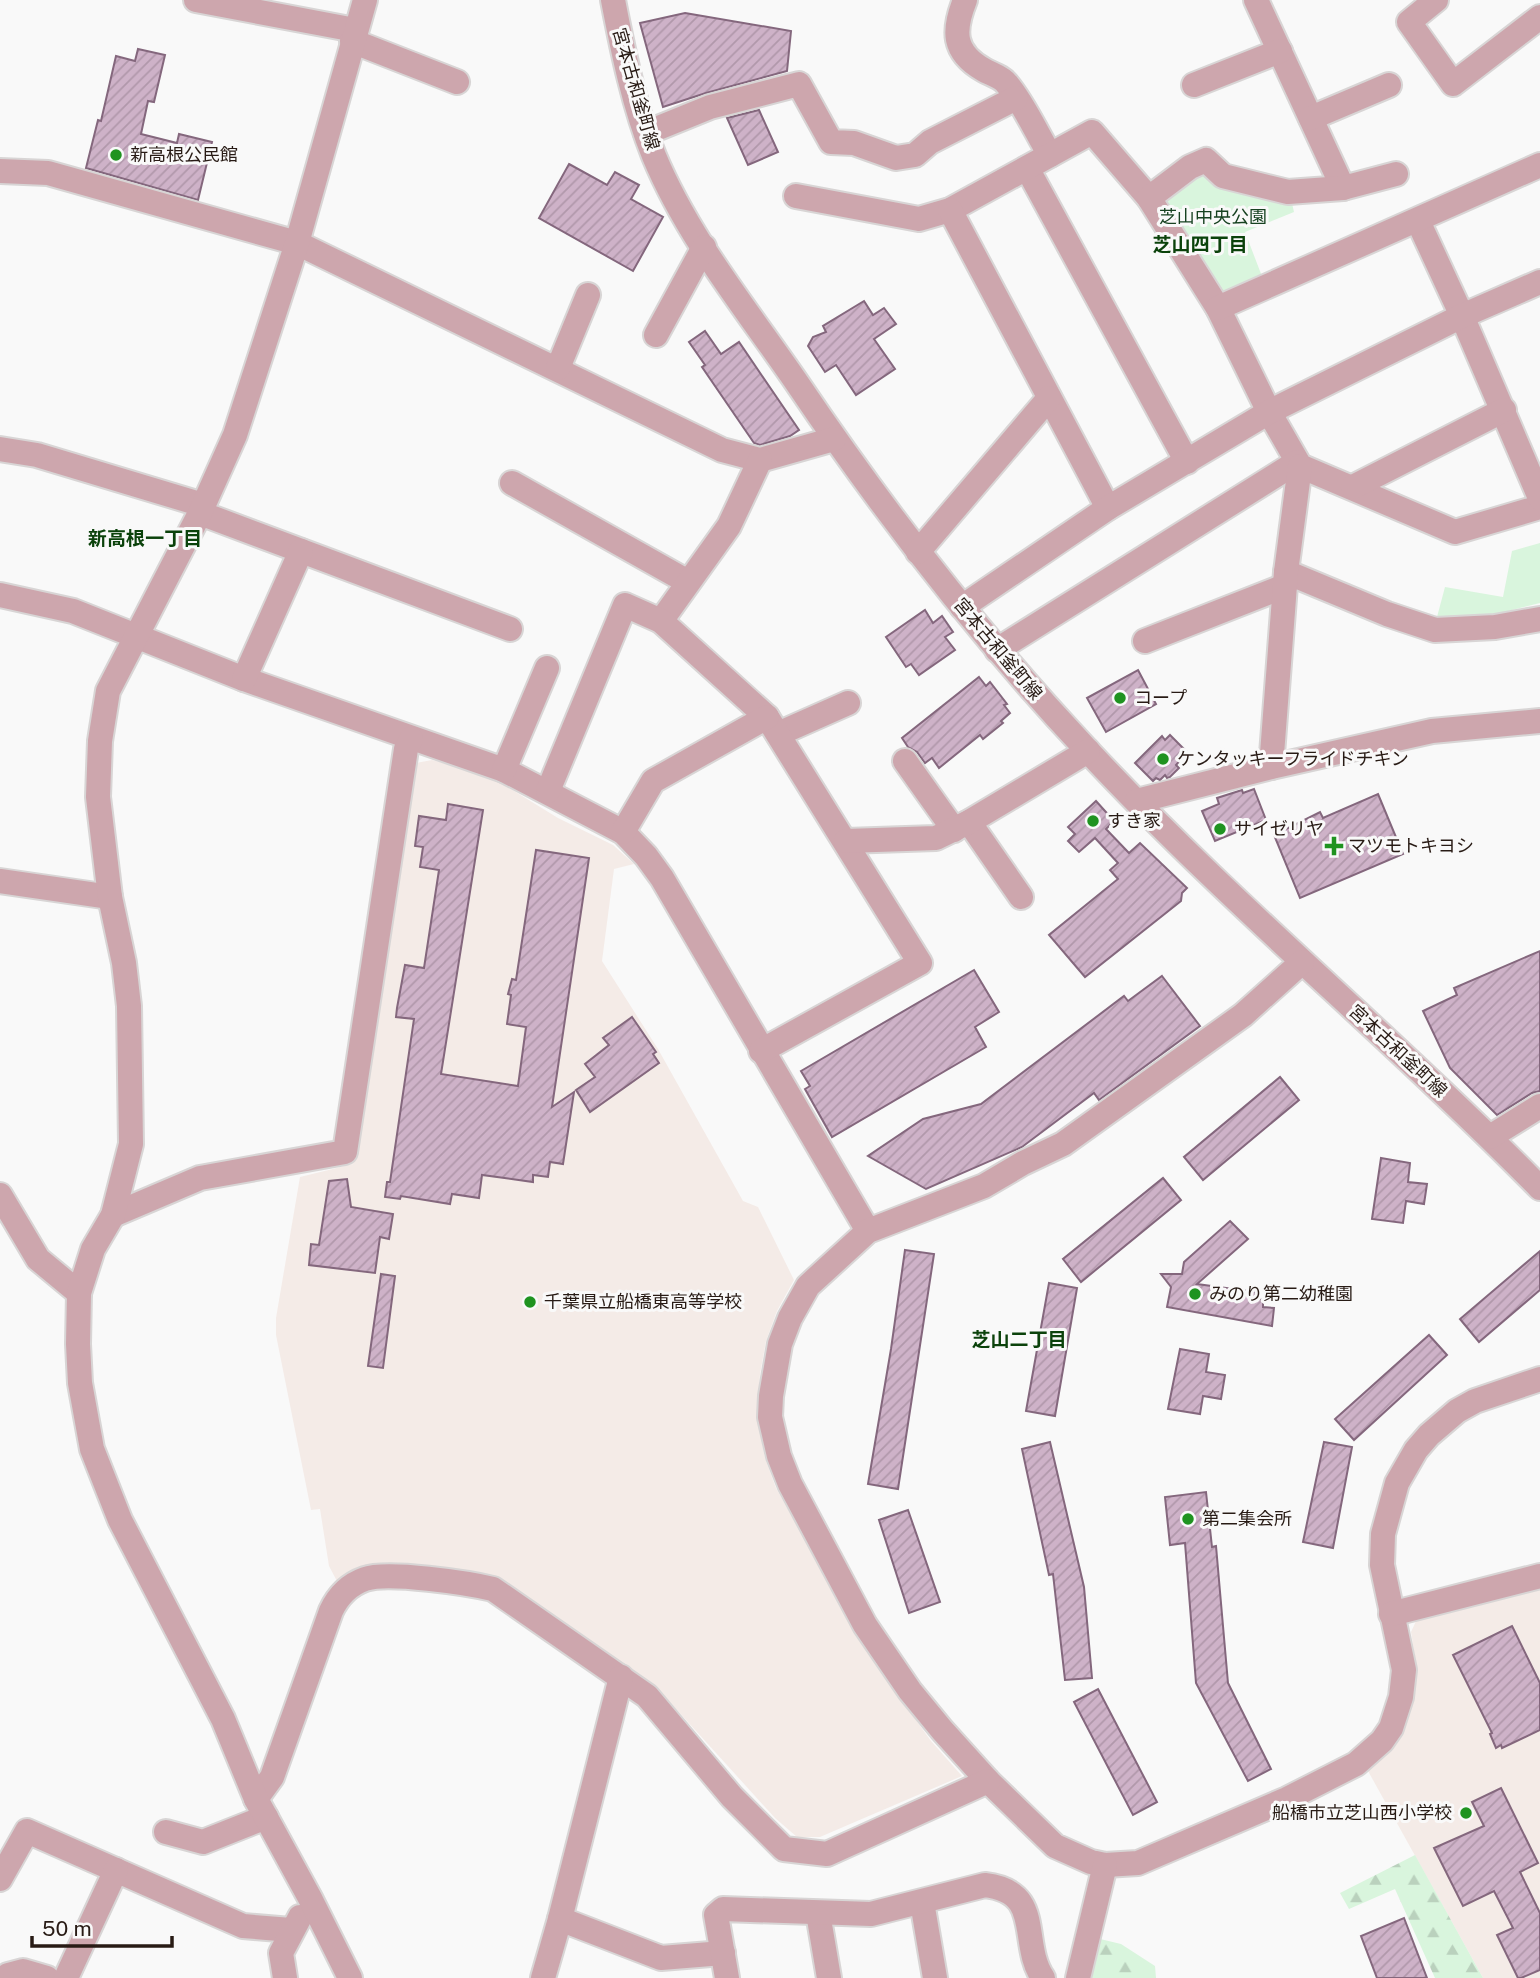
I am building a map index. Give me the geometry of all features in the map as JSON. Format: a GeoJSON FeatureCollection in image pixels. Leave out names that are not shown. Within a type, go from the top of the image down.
{"type":"FeatureCollection","features":[{"type":"Feature","properties":{"kind":"street"},"geometry":{"type":"LineString","coordinates":[[196,0],[354,36],[457,82]]}},
{"type":"Feature","properties":{"kind":"street"},"geometry":{"type":"LineString","coordinates":[[350,1978],[261,1808],[223,1719],[120,1520],[92,1449],[80,1383],[78,1344],[79,1293],[93,1249],[113,1215],[131,1144],[129,1006],[99,820],[97,776],[108,691],[202,509],[235,435],[297,243],[365,0]]}},
{"type":"Feature","properties":{"kind":"street","name":"宮本古和釜町線"},"geometry":{"type":"LineString","coordinates":[[613,0],[621,46],[646,133],[675,198],[704,247],[834,439],[918,552],[997,650],[1088,751],[1302,962],[1490,1137],[1540,1188]]}},
{"type":"Feature","properties":{"kind":"street"},"geometry":{"type":"LineString","coordinates":[[965,0],[955,35],[961,50],[980,68],[1006,81],[1050,155]]}},
{"type":"Feature","properties":{"kind":"street"},"geometry":{"type":"LineString","coordinates":[[1256,0],[1343,188]]}},
{"type":"Feature","properties":{"kind":"street"},"geometry":{"type":"LineString","coordinates":[[1436,0],[1409,22],[1453,85],[1540,17]]}},
{"type":"Feature","properties":{"kind":"street"},"geometry":{"type":"LineString","coordinates":[[1194,85],[1280,51]]}},
{"type":"Feature","properties":{"kind":"street"},"geometry":{"type":"LineString","coordinates":[[646,133],[710,107],[799,83],[831,142],[854,143],[896,158],[915,155],[930,142],[1016,98]]}},
{"type":"Feature","properties":{"kind":"street"},"geometry":{"type":"LineString","coordinates":[[1311,118],[1389,85]]}},
{"type":"Feature","properties":{"kind":"street"},"geometry":{"type":"LineString","coordinates":[[796,196],[919,219],[950,210],[1092,132],[1149,198],[1218,308],[1298,464],[1270,767]]}},
{"type":"Feature","properties":{"kind":"street"},"geometry":{"type":"LineString","coordinates":[[1149,198],[1190,167],[1206,160],[1223,176],[1288,192],[1343,188],[1396,174]]}},
{"type":"Feature","properties":{"kind":"street"},"geometry":{"type":"LineString","coordinates":[[1218,308],[1540,165]]}},
{"type":"Feature","properties":{"kind":"street"},"geometry":{"type":"LineString","coordinates":[[1027,168],[1187,462]]}},
{"type":"Feature","properties":{"kind":"street"},"geometry":{"type":"LineString","coordinates":[[0,171],[48,173],[297,243],[722,450],[760,460],[834,439]]}},
{"type":"Feature","properties":{"kind":"street"},"geometry":{"type":"LineString","coordinates":[[950,210],[1108,508]]}},
{"type":"Feature","properties":{"kind":"street"},"geometry":{"type":"LineString","coordinates":[[1418,221],[1504,410],[1540,498]]}},
{"type":"Feature","properties":{"kind":"street"},"geometry":{"type":"LineString","coordinates":[[656,335],[704,247]]}},
{"type":"Feature","properties":{"kind":"street"},"geometry":{"type":"LineString","coordinates":[[962,607],[1108,508],[1269,412],[1462,316],[1540,282]]}},
{"type":"Feature","properties":{"kind":"street"},"geometry":{"type":"LineString","coordinates":[[558,368],[588,295]]}},
{"type":"Feature","properties":{"kind":"street"},"geometry":{"type":"LineString","coordinates":[[918,552],[1049,398]]}},
{"type":"Feature","properties":{"kind":"street"},"geometry":{"type":"LineString","coordinates":[[1353,487],[1504,410]]}},
{"type":"Feature","properties":{"kind":"street"},"geometry":{"type":"LineString","coordinates":[[0,449],[37,456],[202,509],[301,551],[510,629]]}},
{"type":"Feature","properties":{"kind":"street"},"geometry":{"type":"LineString","coordinates":[[661,621],[729,526],[760,460]]}},
{"type":"Feature","properties":{"kind":"street"},"geometry":{"type":"LineString","coordinates":[[1298,464],[1455,532],[1540,508]]}},
{"type":"Feature","properties":{"kind":"street"},"geometry":{"type":"LineString","coordinates":[[997,650],[1298,464]]}},
{"type":"Feature","properties":{"kind":"street"},"geometry":{"type":"LineString","coordinates":[[512,483],[688,582]]}},
{"type":"Feature","properties":{"kind":"street"},"geometry":{"type":"LineString","coordinates":[[244,679],[301,551]]}},
{"type":"Feature","properties":{"kind":"street"},"geometry":{"type":"LineString","coordinates":[[1144,641],[1286,579],[1435,630],[1495,627],[1540,619]]}},
{"type":"Feature","properties":{"kind":"street"},"geometry":{"type":"LineString","coordinates":[[0,595],[73,611],[244,679],[504,770],[623,831],[662,878],[868,1231]]}},
{"type":"Feature","properties":{"kind":"street"},"geometry":{"type":"LineString","coordinates":[[548,791],[625,605],[661,621],[773,726],[920,963],[761,1051]]}},
{"type":"Feature","properties":{"kind":"street"},"geometry":{"type":"LineString","coordinates":[[504,770],[547,668]]}},
{"type":"Feature","properties":{"kind":"street"},"geometry":{"type":"LineString","coordinates":[[623,831],[653,781],[773,726],[848,703]]}},
{"type":"Feature","properties":{"kind":"street"},"geometry":{"type":"LineString","coordinates":[[1137,801],[1270,767],[1432,731],[1540,721]]}},
{"type":"Feature","properties":{"kind":"street"},"geometry":{"type":"LineString","coordinates":[[113,1215],[200,1178],[345,1152],[406,750],[411,739]]}},
{"type":"Feature","properties":{"kind":"street"},"geometry":{"type":"LineString","coordinates":[[846,841],[936,838],[1088,751]]}},
{"type":"Feature","properties":{"kind":"street"},"geometry":{"type":"LineString","coordinates":[[905,761],[1021,897]]}},
{"type":"Feature","properties":{"kind":"street"},"geometry":{"type":"LineString","coordinates":[[0,881],[110,897]]}},
{"type":"Feature","properties":{"kind":"street"},"geometry":{"type":"LineString","coordinates":[[1302,962],[1243,1015],[1063,1144],[984,1186],[868,1231],[808,1286],[790,1318],[780,1344],[771,1396],[774,1437],[790,1484],[865,1625],[910,1691],[988,1781],[1055,1846],[1091,1863],[1105,1866],[1138,1863],[1287,1799],[1356,1764],[1373,1751],[1391,1728],[1403,1686],[1404,1670],[1382,1565],[1383,1534],[1391,1498],[1405,1466],[1429,1435],[1457,1411],[1475,1401],[1540,1379]]}},
{"type":"Feature","properties":{"kind":"street"},"geometry":{"type":"LineString","coordinates":[[1490,1137],[1540,1106]]}},
{"type":"Feature","properties":{"kind":"street"},"geometry":{"type":"LineString","coordinates":[[0,1195],[38,1259],[79,1293]]}},
{"type":"Feature","properties":{"kind":"street"},"geometry":{"type":"LineString","coordinates":[[1391,1614],[1540,1576]]}},
{"type":"Feature","properties":{"kind":"street"},"geometry":{"type":"LineString","coordinates":[[166,1832],[203,1842],[261,1808],[339,1595],[365,1579],[380,1577],[453,1581],[494,1589],[647,1696],[732,1797],[784,1849],[827,1854],[988,1781]]}},
{"type":"Feature","properties":{"kind":"street"},"geometry":{"type":"LineString","coordinates":[[542,1978],[560,1919],[621,1677]]}},
{"type":"Feature","properties":{"kind":"street"},"geometry":{"type":"LineString","coordinates":[[0,1879],[27,1831],[243,1926],[291,1930]]}},
{"type":"Feature","properties":{"kind":"street"},"geometry":{"type":"LineString","coordinates":[[1078,1978],[1105,1866]]}},
{"type":"Feature","properties":{"kind":"street"},"geometry":{"type":"LineString","coordinates":[[66,1978],[116,1870]]}},
{"type":"Feature","properties":{"kind":"street"},"geometry":{"type":"LineString","coordinates":[[727,1978],[716,1915],[723,1909],[871,1914],[985,1885],[1012,1893],[1023,1905],[1043,1978]]}},
{"type":"Feature","properties":{"kind":"street"},"geometry":{"type":"LineString","coordinates":[[285,1978],[281,1953],[291,1930],[311,1900]]}},
{"type":"Feature","properties":{"kind":"street"},"geometry":{"type":"LineString","coordinates":[[922,1902],[936,1978]]}},
{"type":"Feature","properties":{"kind":"street"},"geometry":{"type":"LineString","coordinates":[[818,1913],[829,1978]]}},
{"type":"Feature","properties":{"kind":"street"},"geometry":{"type":"LineString","coordinates":[[560,1919],[664,1968],[723,1953]]}},
{"type":"Feature","properties":{"kind":"street"},"geometry":{"type":"LineString","coordinates":[[6,1978],[23,1971],[47,1978]]}},
{"type":"Feature","properties":{"kind":"shaded area","name":"千葉県立船橋東高等学校"},"geometry":{"type":"Polygon","coordinates":[[[432,760],[488,775],[558,818],[613,845],[634,864],[614,869],[602,961],[658,1049],[743,1201],[758,1207],[794,1280],[777,1311],[766,1341],[760,1374],[757,1418],[765,1458],[776,1488],[870,1656],[931,1741],[962,1776],[820,1837],[797,1837],[775,1818],[657,1688],[497,1580],[339,1585],[329,1566],[320,1509],[311,1510],[276,1335],[276,1318],[300,1177],[353,1164],[416,763],[432,760]]]}},
{"type":"Feature","properties":{"kind":"shaded area","name":"船橋市立芝山西小学校"},"geometry":{"type":"Polygon","coordinates":[[[1538,1588],[1540,1978],[1483,1978],[1368,1771],[1386,1756],[1410,1714],[1417,1669],[1411,1632],[1417,1619],[1538,1588]]]}},
{"type":"Feature","properties":{"kind":"green space","name":"芝山中央公園"},"geometry":{"type":"Polygon","coordinates":[[[1204,170],[1291,199],[1294,212],[1245,232],[1263,279],[1222,294],[1161,201],[1204,170]]]}},
{"type":"Feature","properties":{"kind":"green space"},"geometry":{"type":"Polygon","coordinates":[[[1540,543],[1540,603],[1496,614],[1437,617],[1445,587],[1503,597],[1512,551],[1540,543]]]}},
{"type":"Feature","properties":{"kind":"green space"},"geometry":{"type":"Polygon","coordinates":[[[1415,1855],[1483,1978],[1435,1978],[1395,1889],[1349,1909],[1340,1893],[1415,1855]]]}},
{"type":"Feature","properties":{"kind":"green space"},"geometry":{"type":"Polygon","coordinates":[[[1096,1938],[1121,1944],[1155,1966],[1156,1978],[1087,1978],[1096,1938]]]}},
{"type":"Feature","properties":{"kind":"building"},"geometry":{"type":"Polygon","coordinates":[[[685,13],[791,31],[787,71],[663,107],[640,23],[685,13]]]}},
{"type":"Feature","properties":{"kind":"building"},"geometry":{"type":"Polygon","coordinates":[[[138,49],[165,55],[154,102],[148,101],[141,134],[177,143],[179,134],[212,142],[198,200],[86,168],[98,120],[101,121],[116,56],[135,61],[138,49]]]}},
{"type":"Feature","properties":{"kind":"building"},"geometry":{"type":"Polygon","coordinates":[[[759,110],[778,152],[748,165],[727,118],[759,110]]]}},
{"type":"Feature","properties":{"kind":"building"},"geometry":{"type":"Polygon","coordinates":[[[569,164],[607,185],[615,172],[639,185],[631,199],[663,217],[633,271],[539,218],[569,164]]]}},
{"type":"Feature","properties":{"kind":"building"},"geometry":{"type":"Polygon","coordinates":[[[864,301],[873,315],[884,308],[896,324],[874,339],[895,369],[856,395],[836,365],[825,372],[808,346],[813,337],[826,332],[823,326],[864,301]]]}},
{"type":"Feature","properties":{"kind":"building"},"geometry":{"type":"Polygon","coordinates":[[[705,331],[721,354],[739,342],[799,430],[790,436],[760,445],[754,443],[702,367],[705,365],[689,342],[705,331]]]}},
{"type":"Feature","properties":{"kind":"building"},"geometry":{"type":"Polygon","coordinates":[[[925,610],[933,623],[942,616],[953,632],[945,637],[955,650],[919,675],[911,664],[906,667],[886,637],[925,610]]]}},
{"type":"Feature","properties":{"kind":"building"},"geometry":{"type":"Polygon","coordinates":[[[1138,670],[1156,704],[1106,732],[1087,698],[1138,670]]]}},
{"type":"Feature","properties":{"kind":"building"},"geometry":{"type":"Polygon","coordinates":[[[979,677],[986,686],[990,682],[1007,704],[1004,705],[1010,713],[1001,721],[1003,723],[983,739],[980,735],[939,768],[932,758],[925,763],[902,738],[979,677]]]}},
{"type":"Feature","properties":{"kind":"building"},"geometry":{"type":"Polygon","coordinates":[[[1170,735],[1186,751],[1176,765],[1179,768],[1170,777],[1165,775],[1160,780],[1156,778],[1153,781],[1135,763],[1162,736],[1165,740],[1170,735]]]}},
{"type":"Feature","properties":{"kind":"building"},"geometry":{"type":"Polygon","coordinates":[[[1254,789],[1266,820],[1215,841],[1202,811],[1219,804],[1217,798],[1254,789]]]}},
{"type":"Feature","properties":{"kind":"building"},"geometry":{"type":"Polygon","coordinates":[[[1378,794],[1403,854],[1300,898],[1274,835],[1320,812],[1323,818],[1378,794]]]}},
{"type":"Feature","properties":{"kind":"building"},"geometry":{"type":"Polygon","coordinates":[[[1096,801],[1114,821],[1106,829],[1129,853],[1140,843],[1187,888],[1182,893],[1181,901],[1085,977],[1049,935],[1118,879],[1110,870],[1118,863],[1095,838],[1079,852],[1068,841],[1075,834],[1068,827],[1096,801]]]}},
{"type":"Feature","properties":{"kind":"building"},"geometry":{"type":"Polygon","coordinates":[[[448,804],[483,810],[441,1074],[518,1086],[526,1027],[507,1024],[511,995],[508,994],[512,979],[516,980],[536,850],[589,858],[552,1107],[574,1092],[563,1164],[550,1162],[548,1177],[533,1175],[533,1182],[482,1175],[479,1198],[452,1194],[450,1204],[401,1196],[400,1199],[385,1197],[387,1182],[390,1182],[414,1019],[396,1017],[397,1008],[405,965],[424,968],[439,870],[420,867],[423,847],[415,846],[419,816],[446,820],[448,804]]]}},
{"type":"Feature","properties":{"kind":"building"},"geometry":{"type":"Polygon","coordinates":[[[1540,951],[1540,1091],[1532,1093],[1497,1115],[1450,1068],[1423,1011],[1457,995],[1454,988],[1540,951]]]}},
{"type":"Feature","properties":{"kind":"building"},"geometry":{"type":"Polygon","coordinates":[[[974,970],[999,1012],[975,1027],[986,1047],[832,1137],[805,1089],[810,1086],[801,1071],[974,970]]]}},
{"type":"Feature","properties":{"kind":"building"},"geometry":{"type":"Polygon","coordinates":[[[1162,976],[1200,1026],[1099,1100],[1094,1093],[1022,1147],[926,1189],[868,1156],[923,1119],[981,1104],[1124,996],[1128,1001],[1162,976]]]}},
{"type":"Feature","properties":{"kind":"building"},"geometry":{"type":"Polygon","coordinates":[[[632,1017],[656,1052],[653,1054],[659,1063],[590,1112],[576,1090],[595,1077],[585,1064],[609,1045],[603,1038],[632,1017]]]}},
{"type":"Feature","properties":{"kind":"building"},"geometry":{"type":"Polygon","coordinates":[[[1280,1077],[1299,1100],[1203,1180],[1184,1157],[1280,1077]]]}},
{"type":"Feature","properties":{"kind":"building"},"geometry":{"type":"Polygon","coordinates":[[[1381,1158],[1410,1163],[1408,1182],[1427,1184],[1424,1204],[1406,1201],[1403,1223],[1372,1219],[1381,1158]]]}},
{"type":"Feature","properties":{"kind":"building"},"geometry":{"type":"Polygon","coordinates":[[[1163,1178],[1181,1200],[1081,1282],[1063,1259],[1163,1178]]]}},
{"type":"Feature","properties":{"kind":"building"},"geometry":{"type":"Polygon","coordinates":[[[347,1179],[351,1207],[393,1214],[389,1239],[380,1237],[375,1273],[309,1265],[311,1244],[319,1245],[329,1181],[347,1179]]]}},
{"type":"Feature","properties":{"kind":"building"},"geometry":{"type":"Polygon","coordinates":[[[1230,1221],[1248,1239],[1197,1284],[1256,1292],[1254,1298],[1263,1300],[1263,1307],[1274,1308],[1272,1326],[1167,1307],[1171,1287],[1161,1274],[1182,1274],[1184,1262],[1230,1221]]]}},
{"type":"Feature","properties":{"kind":"building"},"geometry":{"type":"Polygon","coordinates":[[[905,1250],[934,1254],[898,1489],[868,1484],[905,1250]]]}},
{"type":"Feature","properties":{"kind":"building"},"geometry":{"type":"Polygon","coordinates":[[[1540,1251],[1540,1290],[1479,1342],[1460,1319],[1540,1251]]]}},
{"type":"Feature","properties":{"kind":"building"},"geometry":{"type":"Polygon","coordinates":[[[381,1274],[395,1276],[383,1368],[368,1366],[381,1274]]]}},
{"type":"Feature","properties":{"kind":"building"},"geometry":{"type":"Polygon","coordinates":[[[1049,1283],[1077,1288],[1055,1416],[1026,1411],[1049,1283]]]}},
{"type":"Feature","properties":{"kind":"building"},"geometry":{"type":"Polygon","coordinates":[[[1429,1335],[1447,1355],[1354,1440],[1335,1419],[1429,1335]]]}},
{"type":"Feature","properties":{"kind":"building"},"geometry":{"type":"Polygon","coordinates":[[[1180,1349],[1209,1354],[1206,1372],[1225,1375],[1221,1399],[1203,1396],[1200,1414],[1168,1409],[1180,1349]]]}},
{"type":"Feature","properties":{"kind":"building"},"geometry":{"type":"Polygon","coordinates":[[[1050,1442],[1084,1587],[1092,1678],[1065,1680],[1053,1574],[1049,1575],[1022,1449],[1050,1442]]]}},
{"type":"Feature","properties":{"kind":"building"},"geometry":{"type":"Polygon","coordinates":[[[1324,1442],[1352,1447],[1333,1548],[1303,1542],[1324,1442]]]}},
{"type":"Feature","properties":{"kind":"building"},"geometry":{"type":"Polygon","coordinates":[[[1206,1492],[1212,1547],[1216,1546],[1228,1683],[1271,1769],[1248,1781],[1196,1683],[1185,1543],[1170,1545],[1165,1497],[1206,1492]]]}},
{"type":"Feature","properties":{"kind":"building"},"geometry":{"type":"Polygon","coordinates":[[[908,1510],[940,1602],[909,1613],[879,1520],[908,1510]]]}},
{"type":"Feature","properties":{"kind":"building"},"geometry":{"type":"Polygon","coordinates":[[[1512,1626],[1540,1683],[1540,1730],[1502,1748],[1501,1745],[1496,1748],[1490,1734],[1492,1733],[1453,1655],[1512,1626]]]}},
{"type":"Feature","properties":{"kind":"building"},"geometry":{"type":"Polygon","coordinates":[[[1098,1689],[1157,1802],[1133,1815],[1074,1702],[1098,1689]]]}},
{"type":"Feature","properties":{"kind":"building"},"geometry":{"type":"Polygon","coordinates":[[[1501,1788],[1538,1863],[1520,1872],[1540,1913],[1540,1970],[1521,1978],[1518,1978],[1497,1935],[1513,1928],[1494,1891],[1463,1906],[1434,1848],[1484,1826],[1472,1802],[1501,1788]]]}},
{"type":"Feature","properties":{"kind":"building"},"geometry":{"type":"Polygon","coordinates":[[[1404,1918],[1427,1978],[1377,1978],[1361,1936],[1404,1918]]]}},
{"type":"Feature","properties":{"kind":"place","name":"新高根公民館"},"geometry":{"type":"Point","coordinates":[116,155]}},
{"type":"Feature","properties":{"kind":"place","name":"コープ"},"geometry":{"type":"Point","coordinates":[1120,698]}},
{"type":"Feature","properties":{"kind":"place","name":"ケンタッキーフライドチキン"},"geometry":{"type":"Point","coordinates":[1163,759]}},
{"type":"Feature","properties":{"kind":"place","name":"すき家"},"geometry":{"type":"Point","coordinates":[1093,821]}},
{"type":"Feature","properties":{"kind":"place","name":"サイゼリヤ"},"geometry":{"type":"Point","coordinates":[1220,829]}},
{"type":"Feature","properties":{"kind":"place","name":"マツモトキヨシ"},"geometry":{"type":"Point","coordinates":[1334,846]}},
{"type":"Feature","properties":{"kind":"place","name":"みのり第二幼稚園"},"geometry":{"type":"Point","coordinates":[1195,1294]}},
{"type":"Feature","properties":{"kind":"place","name":"千葉県立船橋東高等学校"},"geometry":{"type":"Point","coordinates":[530,1302]}},
{"type":"Feature","properties":{"kind":"place","name":"第二集会所"},"geometry":{"type":"Point","coordinates":[1188,1519]}},
{"type":"Feature","properties":{"kind":"place","name":"船橋市立芝山西小学校"},"geometry":{"type":"Point","coordinates":[1466,1813]}},
{"type":"Feature","properties":{"kind":"district","name":"芝山四丁目"},"geometry":{"type":"Point","coordinates":[1200,244]}},
{"type":"Feature","properties":{"kind":"district","name":"新高根一丁目"},"geometry":{"type":"Point","coordinates":[145,538]}},
{"type":"Feature","properties":{"kind":"district","name":"芝山二丁目"},"geometry":{"type":"Point","coordinates":[1019,1339]}}]}
